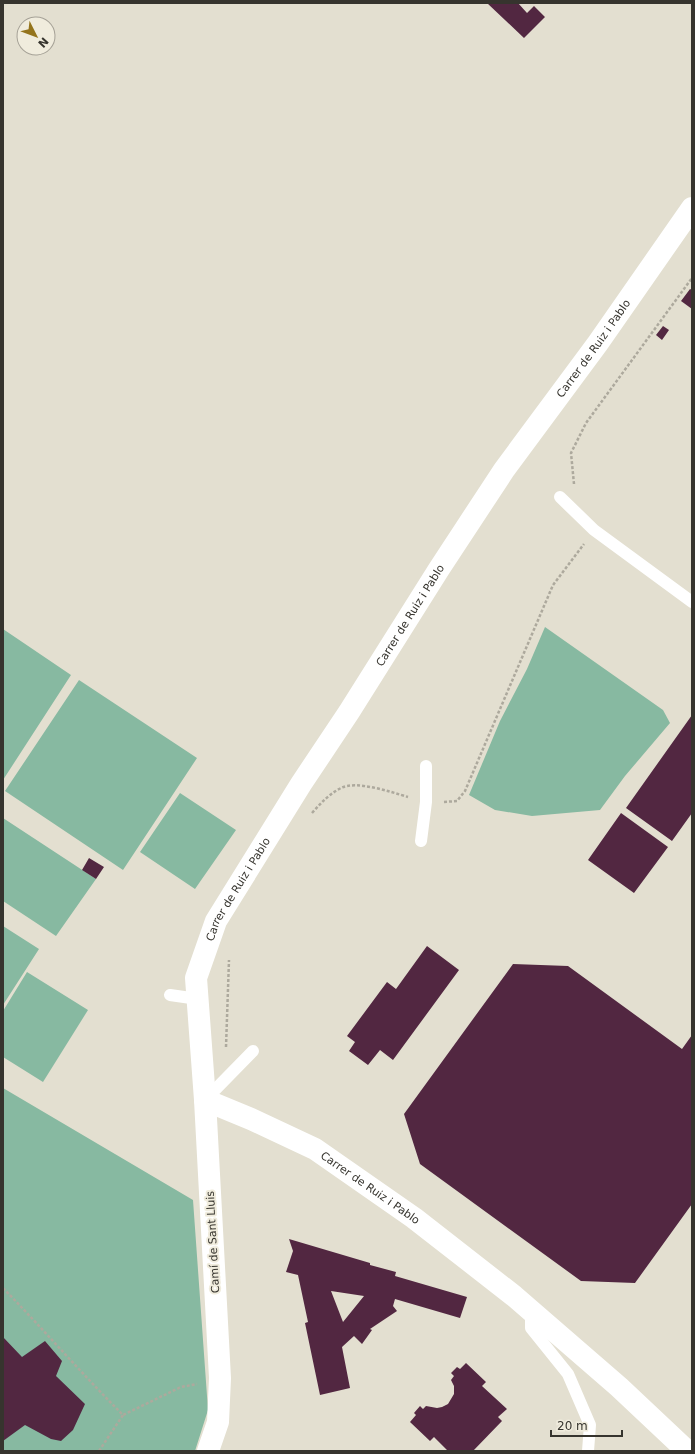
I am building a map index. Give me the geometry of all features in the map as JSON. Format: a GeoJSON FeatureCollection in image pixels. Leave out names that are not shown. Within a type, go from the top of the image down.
{"type":"FeatureCollection","features":[{"type":"Feature","properties":{"kind":"street","name":"Carrer de Ruiz i Pablo"},"geometry":{"type":"LineString","coordinates":[[687,1451],[619,1388],[514,1296],[414,1218],[315,1149],[251,1119],[205,1100],[196,978],[216,921],[297,790],[349,712],[439,569],[504,470],[598,343],[692,208]]}},
{"type":"Feature","properties":{"kind":"street","name":"Camí de Sant Lluis"},"geometry":{"type":"LineString","coordinates":[[205,1100],[220,1378],[218,1422],[208,1451]]}},
{"type":"Feature","properties":{"kind":"lane"},"geometry":{"type":"LineString","coordinates":[[560,497],[594,530],[692,602]]}},
{"type":"Feature","properties":{"kind":"lane"},"geometry":{"type":"LineString","coordinates":[[421,841],[426,802],[426,766]]}},
{"type":"Feature","properties":{"kind":"lane"},"geometry":{"type":"LineString","coordinates":[[170,995],[198,1000]]}},
{"type":"Feature","properties":{"kind":"lane"},"geometry":{"type":"LineString","coordinates":[[205,1100],[253,1051]]}},
{"type":"Feature","properties":{"kind":"lane"},"geometry":{"type":"LineString","coordinates":[[532,1312],[531,1328],[568,1374],[590,1425],[588,1451]]}},
{"type":"Feature","properties":{"kind":"path"},"geometry":{"type":"LineString","coordinates":[[574,485],[571,453],[586,423],[692,278]]}},
{"type":"Feature","properties":{"kind":"path"},"geometry":{"type":"LineString","coordinates":[[310,815],[324,799],[342,787],[366,785],[426,802],[457,801],[465,791],[553,585],[594,530]]}},
{"type":"Feature","properties":{"kind":"path"},"geometry":{"type":"LineString","coordinates":[[226,1054],[229,954]]}},
{"type":"Feature","properties":{"kind":"path"},"geometry":{"type":"LineString","coordinates":[[3,1288],[44,1330],[92,1384],[123,1415]]}},
{"type":"Feature","properties":{"kind":"path"},"geometry":{"type":"LineString","coordinates":[[99,1451],[123,1415],[180,1387],[220,1378]]}},
{"type":"Feature","properties":{"kind":"green space"},"geometry":{"type":"Polygon","coordinates":[[[545,627],[663,710],[670,723],[625,776],[600,810],[532,816],[495,810],[469,795],[500,721],[527,669],[545,627]]]}},
{"type":"Feature","properties":{"kind":"green space"},"geometry":{"type":"Polygon","coordinates":[[[3,629],[71,675],[3,780],[3,629]]]}},
{"type":"Feature","properties":{"kind":"green space"},"geometry":{"type":"Polygon","coordinates":[[[79,680],[197,758],[123,870],[5,791],[79,680]]]}},
{"type":"Feature","properties":{"kind":"green space"},"geometry":{"type":"Polygon","coordinates":[[[180,793],[236,830],[195,889],[140,852],[180,793]]]}},
{"type":"Feature","properties":{"kind":"green space"},"geometry":{"type":"Polygon","coordinates":[[[3,818],[96,879],[56,936],[3,901],[3,818]]]}},
{"type":"Feature","properties":{"kind":"green space"},"geometry":{"type":"Polygon","coordinates":[[[3,926],[39,949],[3,1005],[3,926]]]}},
{"type":"Feature","properties":{"kind":"green space"},"geometry":{"type":"Polygon","coordinates":[[[27,972],[88,1010],[43,1082],[3,1057],[3,1011],[27,972]]]}},
{"type":"Feature","properties":{"kind":"green space"},"geometry":{"type":"Polygon","coordinates":[[[3,1088],[193,1200],[208,1410],[195,1451],[3,1451],[3,1088]]]}},
{"type":"Feature","properties":{"kind":"building"},"geometry":{"type":"Polygon","coordinates":[[[487,3],[518,3],[527,13],[534,6],[545,17],[524,38],[487,3]]]}},
{"type":"Feature","properties":{"kind":"building"},"geometry":{"type":"Polygon","coordinates":[[[690,289],[692,290],[692,309],[681,301],[690,289]]]}},
{"type":"Feature","properties":{"kind":"building"},"geometry":{"type":"Polygon","coordinates":[[[663,326],[669,330],[662,340],[656,335],[663,326]]]}},
{"type":"Feature","properties":{"kind":"building"},"geometry":{"type":"Polygon","coordinates":[[[692,715],[692,813],[672,841],[626,808],[692,715]]]}},
{"type":"Feature","properties":{"kind":"building"},"geometry":{"type":"Polygon","coordinates":[[[621,813],[668,847],[634,893],[588,860],[621,813]]]}},
{"type":"Feature","properties":{"kind":"building"},"geometry":{"type":"Polygon","coordinates":[[[89,858],[104,867],[96,879],[82,870],[89,858]]]}},
{"type":"Feature","properties":{"kind":"building"},"geometry":{"type":"Polygon","coordinates":[[[427,946],[459,970],[393,1060],[380,1050],[368,1065],[349,1051],[355,1042],[347,1036],[387,982],[396,989],[427,946]]]}},
{"type":"Feature","properties":{"kind":"building"},"geometry":{"type":"Polygon","coordinates":[[[513,964],[568,966],[682,1049],[692,1035],[692,1204],[635,1283],[581,1281],[420,1164],[404,1114],[513,964]]]}},
{"type":"Feature","properties":{"kind":"building"},"geometry":{"type":"Polygon","coordinates":[[[289,1239],[396,1272],[395,1276],[467,1297],[460,1318],[395,1299],[393,1306],[397,1311],[370,1329],[372,1330],[362,1344],[354,1336],[342,1347],[350,1388],[320,1395],[305,1323],[308,1322],[298,1275],[286,1272],[293,1251],[289,1239]],[[331,1291],[343,1322],[364,1296],[331,1291]]]}},
{"type":"Feature","properties":{"kind":"building"},"geometry":{"type":"Polygon","coordinates":[[[3,1337],[22,1357],[45,1341],[62,1361],[56,1376],[85,1404],[73,1430],[61,1441],[51,1439],[25,1425],[3,1441],[3,1337]]]}},
{"type":"Feature","properties":{"kind":"building"},"geometry":{"type":"Polygon","coordinates":[[[466,1363],[486,1382],[482,1386],[507,1409],[498,1417],[502,1421],[473,1451],[448,1451],[434,1437],[430,1441],[410,1422],[416,1415],[414,1413],[420,1406],[423,1409],[426,1406],[437,1408],[448,1404],[454,1394],[454,1386],[451,1380],[454,1376],[451,1373],[457,1367],[460,1369],[466,1363]]]}}]}
